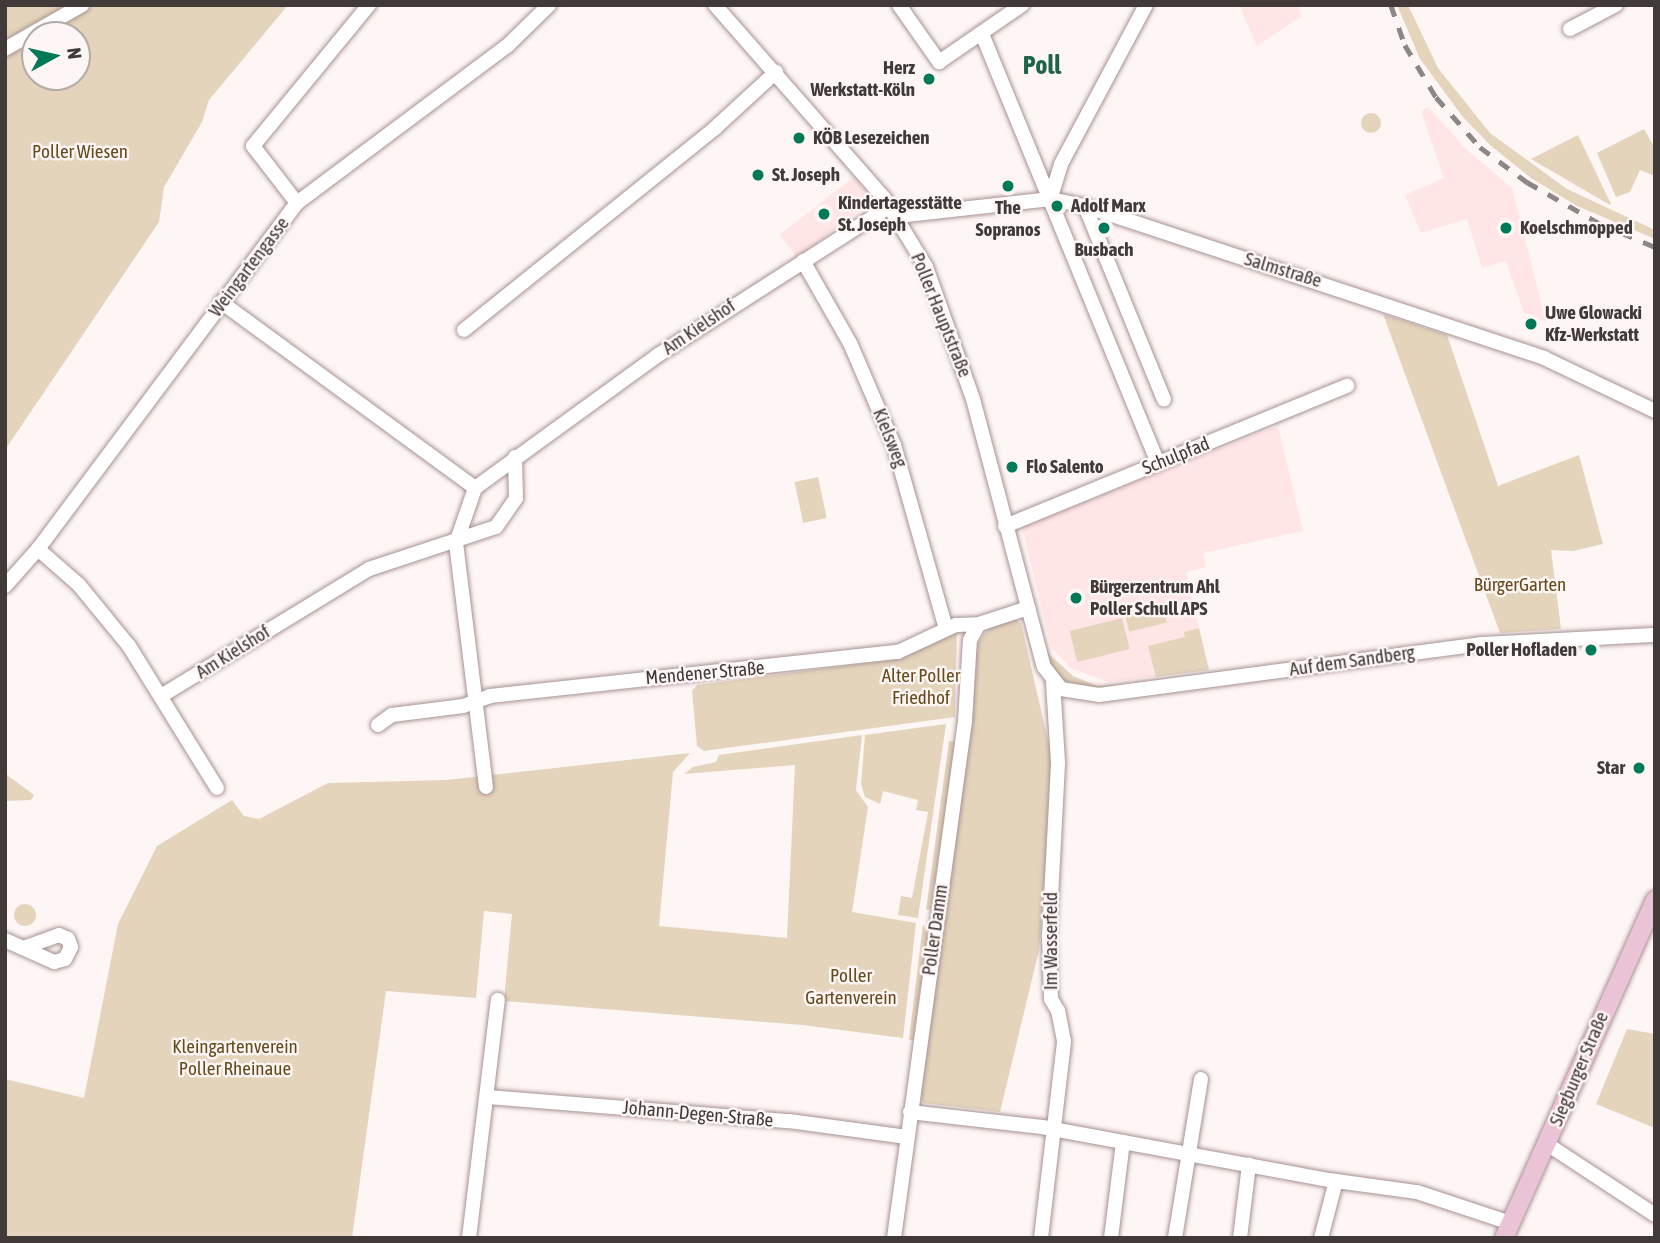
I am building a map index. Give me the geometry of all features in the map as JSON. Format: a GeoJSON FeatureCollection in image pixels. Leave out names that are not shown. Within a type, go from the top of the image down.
{"type":"FeatureCollection","features":[{"type":"Feature","properties":{"kind":"main road","name":"Siegburger Straße"},"geometry":{"type":"LineString","coordinates":[[1508,1230],[1655,900]]}},
{"type":"Feature","properties":{"kind":"street"},"geometry":{"type":"LineString","coordinates":[[5,49],[82,5]]}},
{"type":"Feature","properties":{"kind":"street"},"geometry":{"type":"LineString","coordinates":[[297,203],[253,146],[369,5]]}},
{"type":"Feature","properties":{"kind":"street","name":"Weingartengasse"},"geometry":{"type":"LineString","coordinates":[[5,586],[38,549],[297,203],[507,47],[549,5]]}},
{"type":"Feature","properties":{"kind":"street","name":"Poller Hauptstraße"},"geometry":{"type":"LineString","coordinates":[[715,5],[776,72],[893,211],[926,267],[954,341],[983,432],[1004,526],[1044,667],[1053,683]]}},
{"type":"Feature","properties":{"kind":"street"},"geometry":{"type":"LineString","coordinates":[[899,5],[939,62],[1022,5]]}},
{"type":"Feature","properties":{"kind":"street"},"geometry":{"type":"LineString","coordinates":[[1051,198],[1061,163],[1146,5]]}},
{"type":"Feature","properties":{"kind":"street"},"geometry":{"type":"LineString","coordinates":[[1570,29],[1616,5]]}},
{"type":"Feature","properties":{"kind":"street"},"geometry":{"type":"LineString","coordinates":[[982,34],[1158,463]]}},
{"type":"Feature","properties":{"kind":"street"},"geometry":{"type":"LineString","coordinates":[[464,330],[690,148],[776,72]]}},
{"type":"Feature","properties":{"kind":"street","name":"Salmstraße"},"geometry":{"type":"LineString","coordinates":[[893,211],[1051,198],[1085,206],[1520,349],[1655,411]]}},
{"type":"Feature","properties":{"kind":"street"},"geometry":{"type":"LineString","coordinates":[[1085,206],[1164,400]]}},
{"type":"Feature","properties":{"kind":"street","name":"Am Kielshof"},"geometry":{"type":"LineString","coordinates":[[475,488],[658,355],[803,261],[893,211]]}},
{"type":"Feature","properties":{"kind":"street","name":"Kielsweg"},"geometry":{"type":"LineString","coordinates":[[803,261],[850,343],[894,445],[946,629]]}},
{"type":"Feature","properties":{"kind":"street"},"geometry":{"type":"LineString","coordinates":[[221,302],[475,488],[456,543],[486,787]]}},
{"type":"Feature","properties":{"kind":"street","name":"Schulpfad"},"geometry":{"type":"LineString","coordinates":[[1004,526],[1347,386]]}},
{"type":"Feature","properties":{"kind":"street","name":"Am Kielshof"},"geometry":{"type":"LineString","coordinates":[[162,696],[369,569],[410,553],[456,543],[496,527],[509,514],[519,482],[515,457]]}},
{"type":"Feature","properties":{"kind":"street"},"geometry":{"type":"LineString","coordinates":[[38,549],[98,607],[162,696],[217,788]]}},
{"type":"Feature","properties":{"kind":"street","name":"Mendener Straße"},"geometry":{"type":"LineString","coordinates":[[378,725],[392,715],[490,696],[898,652],[946,629],[979,624],[1028,608]]}},
{"type":"Feature","properties":{"kind":"street","name":"Poller Damm"},"geometry":{"type":"LineString","coordinates":[[894,1238],[965,721],[970,640],[979,624]]}},
{"type":"Feature","properties":{"kind":"street","name":"Auf dem Sandberg"},"geometry":{"type":"LineString","coordinates":[[1053,683],[1071,693],[1099,695],[1481,644],[1655,635]]}},
{"type":"Feature","properties":{"kind":"street","name":"Im Wasserfeld"},"geometry":{"type":"LineString","coordinates":[[1041,1238],[1064,1041],[1058,1011],[1051,999],[1048,936],[1058,762],[1053,683]]}},
{"type":"Feature","properties":{"kind":"street"},"geometry":{"type":"LineString","coordinates":[[5,940],[23,948]]}},
{"type":"Feature","properties":{"kind":"street"},"geometry":{"type":"LineString","coordinates":[[469,1238],[498,1000]]}},
{"type":"Feature","properties":{"kind":"street"},"geometry":{"type":"LineString","coordinates":[[1175,1238],[1186,1153],[1200,1079]]}},
{"type":"Feature","properties":{"kind":"street","name":"Johann-Degen-Straße"},"geometry":{"type":"LineString","coordinates":[[488,1097],[789,1121],[907,1137]]}},
{"type":"Feature","properties":{"kind":"street"},"geometry":{"type":"LineString","coordinates":[[910,1112],[1053,1130],[1336,1181],[1433,1195],[1508,1230]]}},
{"type":"Feature","properties":{"kind":"street"},"geometry":{"type":"LineString","coordinates":[[1111,1238],[1123,1142]]}},
{"type":"Feature","properties":{"kind":"street"},"geometry":{"type":"LineString","coordinates":[[1547,1144],[1655,1215]]}},
{"type":"Feature","properties":{"kind":"street"},"geometry":{"type":"LineString","coordinates":[[1240,1238],[1249,1165]]}},
{"type":"Feature","properties":{"kind":"street"},"geometry":{"type":"LineString","coordinates":[[1321,1238],[1336,1181]]}},
{"type":"Feature","properties":{"kind":"shaded area"},"geometry":{"type":"Polygon","coordinates":[[[1239,5],[1297,5],[1302,16],[1257,46],[1239,5]]]}},
{"type":"Feature","properties":{"kind":"shaded area"},"geometry":{"type":"Polygon","coordinates":[[[1428,107],[1467,150],[1512,188],[1546,322],[1524,313],[1506,261],[1482,268],[1467,219],[1421,233],[1405,195],[1444,178],[1421,111],[1428,107]]]}},
{"type":"Feature","properties":{"kind":"shaded area","name":"Kindertagesstätte St. Joseph"},"geometry":{"type":"Polygon","coordinates":[[[854,177],[872,200],[798,258],[780,235],[854,177]]]}},
{"type":"Feature","properties":{"kind":"shaded area"},"geometry":{"type":"Polygon","coordinates":[[[1278,426],[1303,531],[1203,553],[1206,567],[1186,572],[1209,670],[1108,682],[1070,668],[1051,647],[1022,527],[1278,426]]]}},
{"type":"Feature","properties":{"kind":"green space","name":"Poller Wiesen"},"geometry":{"type":"Polygon","coordinates":[[[5,5],[288,5],[209,100],[202,122],[164,187],[159,222],[5,450],[5,5]]]}},
{"type":"Feature","properties":{"kind":"green space"},"geometry":{"type":"Polygon","coordinates":[[[1397,5],[1408,5],[1438,68],[1490,133],[1567,189],[1655,230],[1655,239],[1577,206],[1531,178],[1490,145],[1463,117],[1420,59],[1397,5]]]}},
{"type":"Feature","properties":{"kind":"green space"},"geometry":{"type":"Polygon","coordinates":[[[1371,113],[1378,116],[1381,123],[1378,130],[1371,133],[1364,130],[1361,123],[1364,116],[1371,113]]]}},
{"type":"Feature","properties":{"kind":"green space"},"geometry":{"type":"Polygon","coordinates":[[[1644,129],[1655,148],[1655,176],[1640,170],[1630,192],[1616,197],[1597,153],[1644,129]]]}},
{"type":"Feature","properties":{"kind":"green space"},"geometry":{"type":"Polygon","coordinates":[[[1578,135],[1611,204],[1610,205],[1531,159],[1578,135]]]}},
{"type":"Feature","properties":{"kind":"green space","name":"BürgerGarten"},"geometry":{"type":"Polygon","coordinates":[[[1383,314],[1447,335],[1498,486],[1579,455],[1603,544],[1573,551],[1551,550],[1561,629],[1500,633],[1383,314]]]}},
{"type":"Feature","properties":{"kind":"green space"},"geometry":{"type":"Polygon","coordinates":[[[818,477],[827,518],[803,523],[795,482],[818,477]]]}},
{"type":"Feature","properties":{"kind":"green space"},"geometry":{"type":"Polygon","coordinates":[[[1162,602],[1167,622],[1129,632],[1124,611],[1162,602]]]}},
{"type":"Feature","properties":{"kind":"green space"},"geometry":{"type":"Polygon","coordinates":[[[1014,618],[1021,623],[1053,762],[1039,950],[1000,1112],[923,1103],[919,1096],[976,646],[990,626],[1014,618]]]}},
{"type":"Feature","properties":{"kind":"green space"},"geometry":{"type":"Polygon","coordinates":[[[1122,618],[1130,649],[1077,662],[1070,631],[1122,618]]]}},
{"type":"Feature","properties":{"kind":"green space"},"geometry":{"type":"Polygon","coordinates":[[[1199,628],[1209,670],[1156,677],[1148,646],[1185,637],[1184,632],[1199,628]]]}},
{"type":"Feature","properties":{"kind":"green space","name":"Alter Poller Friedhof"},"geometry":{"type":"Polygon","coordinates":[[[957,630],[955,717],[704,751],[697,746],[692,691],[697,685],[898,659],[957,630]]]}},
{"type":"Feature","properties":{"kind":"green space"},"geometry":{"type":"Polygon","coordinates":[[[1044,642],[1048,653],[1073,676],[1097,686],[1128,685],[1075,689],[1054,677],[1044,642]]]}},
{"type":"Feature","properties":{"kind":"green space"},"geometry":{"type":"Polygon","coordinates":[[[946,724],[918,918],[898,915],[901,896],[912,898],[928,812],[916,810],[918,800],[883,791],[880,804],[865,797],[861,784],[865,735],[946,724]]]}},
{"type":"Feature","properties":{"kind":"green space"},"geometry":{"type":"Polygon","coordinates":[[[862,735],[856,790],[868,807],[852,912],[916,923],[903,1038],[802,1025],[504,1001],[512,914],[484,911],[476,998],[386,991],[352,1238],[5,1238],[5,1079],[84,1098],[118,924],[157,846],[232,800],[244,816],[259,819],[328,783],[447,780],[690,753],[673,772],[659,926],[787,938],[795,765],[684,774],[693,767],[716,762],[719,755],[862,735]]]}},
{"type":"Feature","properties":{"kind":"green space"},"geometry":{"type":"Polygon","coordinates":[[[949,741],[955,742],[931,909],[926,910],[949,741]]]}},
{"type":"Feature","properties":{"kind":"green space"},"geometry":{"type":"Polygon","coordinates":[[[7,775],[34,795],[31,800],[5,801],[7,775]]]}},
{"type":"Feature","properties":{"kind":"green space"},"geometry":{"type":"Polygon","coordinates":[[[25,904],[33,907],[36,915],[33,923],[25,926],[17,923],[14,915],[17,907],[25,904]]]}},
{"type":"Feature","properties":{"kind":"green space"},"geometry":{"type":"Polygon","coordinates":[[[923,924],[928,934],[913,1040],[909,1040],[923,924]]]}},
{"type":"Feature","properties":{"kind":"green space"},"geometry":{"type":"Polygon","coordinates":[[[1627,1029],[1655,1034],[1655,1128],[1596,1104],[1627,1029]]]}},
{"type":"Feature","properties":{"kind":"railway"},"geometry":{"type":"LineString","coordinates":[[1391,5],[1405,45],[1436,97],[1480,147],[1527,182],[1599,223],[1655,247]]}},
{"type":"Feature","properties":{"kind":"place","name":"Herz Werkstatt-Köln"},"geometry":{"type":"Point","coordinates":[929,79]}},
{"type":"Feature","properties":{"kind":"place","name":"KÖB Lesezeichen"},"geometry":{"type":"Point","coordinates":[799,138]}},
{"type":"Feature","properties":{"kind":"place","name":"St. Joseph"},"geometry":{"type":"Point","coordinates":[758,175]}},
{"type":"Feature","properties":{"kind":"place","name":"The Sopranos"},"geometry":{"type":"Point","coordinates":[1008,186]}},
{"type":"Feature","properties":{"kind":"place","name":"Adolf Marx"},"geometry":{"type":"Point","coordinates":[1057,206]}},
{"type":"Feature","properties":{"kind":"place","name":"Kindertagesstätte St. Joseph"},"geometry":{"type":"Point","coordinates":[824,214]}},
{"type":"Feature","properties":{"kind":"place","name":"Busbach"},"geometry":{"type":"Point","coordinates":[1104,228]}},
{"type":"Feature","properties":{"kind":"place","name":"Koelschmopped"},"geometry":{"type":"Point","coordinates":[1506,228]}},
{"type":"Feature","properties":{"kind":"place","name":"Uwe Glowacki Kfz-Werkstatt"},"geometry":{"type":"Point","coordinates":[1531,324]}},
{"type":"Feature","properties":{"kind":"place","name":"Flo Salento"},"geometry":{"type":"Point","coordinates":[1012,467]}},
{"type":"Feature","properties":{"kind":"place","name":"Bürgerzentrum Ahl Poller Schull APS"},"geometry":{"type":"Point","coordinates":[1076,598]}},
{"type":"Feature","properties":{"kind":"place","name":"Poller Hofladen"},"geometry":{"type":"Point","coordinates":[1591,650]}},
{"type":"Feature","properties":{"kind":"place","name":"Star"},"geometry":{"type":"Point","coordinates":[1639,768]}},
{"type":"Feature","properties":{"kind":"district","name":"Poll"},"geometry":{"type":"Point","coordinates":[1042,66]}},
{"type":"Feature","properties":{"kind":"park label","name":"Poller Gartenverein"},"geometry":{"type":"Point","coordinates":[851,987]}},
{"type":"Feature","properties":{"kind":"park label","name":"Kleingartenverein Poller Rheinaue"},"geometry":{"type":"Point","coordinates":[235,1058]}}]}
